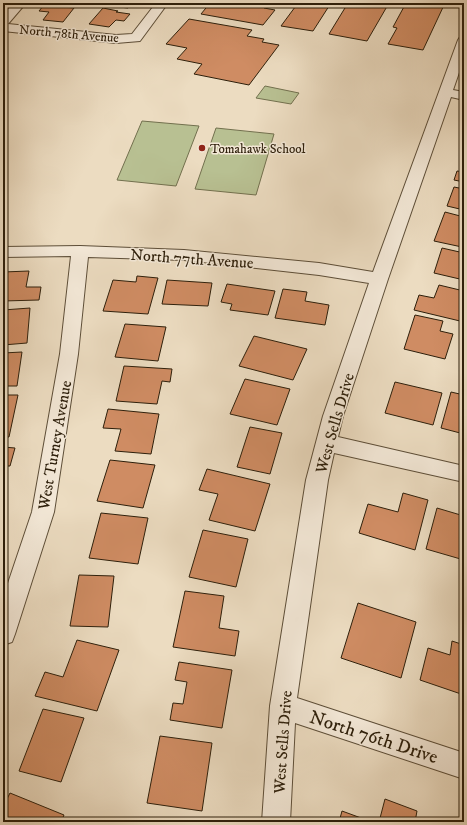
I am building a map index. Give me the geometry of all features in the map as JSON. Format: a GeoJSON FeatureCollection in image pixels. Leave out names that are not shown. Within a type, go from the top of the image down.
{"type":"FeatureCollection","features":[{"type":"Feature","properties":{"kind":"street"},"geometry":{"type":"LineString","coordinates":[[3,22],[20,3]]}},
{"type":"Feature","properties":{"kind":"street","name":"North 78th Avenue"},"geometry":{"type":"LineString","coordinates":[[3,27],[116,39],[136,38],[162,3]]}},
{"type":"Feature","properties":{"kind":"street","name":"West Sells Drive"},"geometry":{"type":"LineString","coordinates":[[276,822],[283,706],[317,480],[333,416],[379,279],[455,94],[464,40]]}},
{"type":"Feature","properties":{"kind":"street","name":"North 77th Avenue"},"geometry":{"type":"LineString","coordinates":[[3,252],[80,251],[184,255],[319,269],[379,279]]}},
{"type":"Feature","properties":{"kind":"street","name":"West Turney Avenue"},"geometry":{"type":"LineString","coordinates":[[3,634],[43,512],[70,354],[80,251]]}},
{"type":"Feature","properties":{"kind":"street"},"geometry":{"type":"LineString","coordinates":[[327,443],[464,474]]}},
{"type":"Feature","properties":{"kind":"street","name":"North 76th Drive"},"geometry":{"type":"LineString","coordinates":[[283,706],[464,766]]}},
{"type":"Feature","properties":{"kind":"green space"},"geometry":{"type":"Polygon","coordinates":[[[265,86],[299,93],[291,104],[256,98],[265,86]]]}},
{"type":"Feature","properties":{"kind":"green space"},"geometry":{"type":"Polygon","coordinates":[[[142,121],[199,126],[176,186],[117,180],[142,121]]]}},
{"type":"Feature","properties":{"kind":"green space"},"geometry":{"type":"Polygon","coordinates":[[[216,128],[274,134],[256,195],[195,189],[216,128]]]}},
{"type":"Feature","properties":{"kind":"building"},"geometry":{"type":"Polygon","coordinates":[[[104,3],[132,3],[128,8],[102,5],[104,3]]]}},
{"type":"Feature","properties":{"kind":"building"},"geometry":{"type":"Polygon","coordinates":[[[210,3],[268,3],[264,8],[275,10],[263,25],[201,14],[210,3]]]}},
{"type":"Feature","properties":{"kind":"building"},"geometry":{"type":"Polygon","coordinates":[[[298,3],[331,3],[313,31],[281,26],[298,3]]]}},
{"type":"Feature","properties":{"kind":"building"},"geometry":{"type":"Polygon","coordinates":[[[348,3],[389,3],[367,41],[329,34],[348,3]]]}},
{"type":"Feature","properties":{"kind":"building"},"geometry":{"type":"Polygon","coordinates":[[[406,3],[445,3],[423,50],[388,44],[397,28],[393,27],[406,3]]]}},
{"type":"Feature","properties":{"kind":"building"},"geometry":{"type":"Polygon","coordinates":[[[44,5],[74,8],[63,22],[43,20],[49,12],[39,11],[44,5]]]}},
{"type":"Feature","properties":{"kind":"building"},"geometry":{"type":"Polygon","coordinates":[[[103,8],[130,14],[124,21],[116,20],[109,27],[89,24],[103,8]]]}},
{"type":"Feature","properties":{"kind":"building"},"geometry":{"type":"Polygon","coordinates":[[[189,19],[252,30],[247,36],[264,39],[262,42],[279,45],[249,85],[194,74],[202,64],[177,59],[187,48],[166,44],[189,19]]]}},
{"type":"Feature","properties":{"kind":"building"},"geometry":{"type":"Polygon","coordinates":[[[457,171],[464,172],[464,182],[454,180],[457,171]]]}},
{"type":"Feature","properties":{"kind":"building"},"geometry":{"type":"Polygon","coordinates":[[[454,187],[464,189],[464,210],[447,206],[454,187]]]}},
{"type":"Feature","properties":{"kind":"building"},"geometry":{"type":"Polygon","coordinates":[[[445,212],[464,217],[464,241],[462,247],[434,241],[445,212]]]}},
{"type":"Feature","properties":{"kind":"building"},"geometry":{"type":"Polygon","coordinates":[[[442,248],[464,253],[464,280],[434,273],[442,248]]]}},
{"type":"Feature","properties":{"kind":"building"},"geometry":{"type":"Polygon","coordinates":[[[29,271],[26,287],[41,287],[39,300],[3,301],[3,272],[29,271]]]}},
{"type":"Feature","properties":{"kind":"building"},"geometry":{"type":"Polygon","coordinates":[[[137,276],[158,278],[148,314],[103,311],[113,280],[136,282],[137,276]]]}},
{"type":"Feature","properties":{"kind":"building"},"geometry":{"type":"Polygon","coordinates":[[[167,280],[212,283],[208,306],[162,304],[167,280]]]}},
{"type":"Feature","properties":{"kind":"building"},"geometry":{"type":"Polygon","coordinates":[[[227,284],[275,291],[268,315],[230,310],[232,304],[221,302],[227,284]]]}},
{"type":"Feature","properties":{"kind":"building"},"geometry":{"type":"Polygon","coordinates":[[[439,285],[464,291],[464,307],[460,321],[414,310],[419,295],[434,298],[439,285]]]}},
{"type":"Feature","properties":{"kind":"building"},"geometry":{"type":"Polygon","coordinates":[[[283,289],[307,292],[305,301],[329,305],[325,325],[275,318],[283,289]]]}},
{"type":"Feature","properties":{"kind":"building"},"geometry":{"type":"Polygon","coordinates":[[[30,308],[27,343],[3,345],[3,310],[30,308]]]}},
{"type":"Feature","properties":{"kind":"building"},"geometry":{"type":"Polygon","coordinates":[[[415,315],[443,321],[440,331],[453,334],[445,359],[404,349],[415,315]]]}},
{"type":"Feature","properties":{"kind":"building"},"geometry":{"type":"Polygon","coordinates":[[[125,324],[166,327],[158,361],[115,357],[125,324]]]}},
{"type":"Feature","properties":{"kind":"building"},"geometry":{"type":"Polygon","coordinates":[[[254,336],[307,349],[293,380],[239,366],[254,336]]]}},
{"type":"Feature","properties":{"kind":"building"},"geometry":{"type":"Polygon","coordinates":[[[22,352],[17,386],[3,386],[3,353],[22,352]]]}},
{"type":"Feature","properties":{"kind":"building"},"geometry":{"type":"Polygon","coordinates":[[[124,366],[172,369],[170,382],[162,381],[157,404],[116,401],[124,366]]]}},
{"type":"Feature","properties":{"kind":"building"},"geometry":{"type":"Polygon","coordinates":[[[245,379],[290,389],[277,425],[230,414],[245,379]]]}},
{"type":"Feature","properties":{"kind":"building"},"geometry":{"type":"Polygon","coordinates":[[[395,382],[442,393],[433,425],[385,413],[395,382]]]}},
{"type":"Feature","properties":{"kind":"building"},"geometry":{"type":"Polygon","coordinates":[[[451,392],[464,395],[464,434],[441,428],[451,392]]]}},
{"type":"Feature","properties":{"kind":"building"},"geometry":{"type":"Polygon","coordinates":[[[3,395],[18,395],[9,437],[3,437],[3,395]]]}},
{"type":"Feature","properties":{"kind":"building"},"geometry":{"type":"Polygon","coordinates":[[[108,409],[159,414],[151,454],[115,451],[121,429],[103,428],[108,409]]]}},
{"type":"Feature","properties":{"kind":"building"},"geometry":{"type":"Polygon","coordinates":[[[250,427],[282,433],[270,474],[237,467],[250,427]]]}},
{"type":"Feature","properties":{"kind":"building"},"geometry":{"type":"Polygon","coordinates":[[[3,447],[15,448],[10,466],[3,466],[3,447]]]}},
{"type":"Feature","properties":{"kind":"building"},"geometry":{"type":"Polygon","coordinates":[[[110,460],[155,465],[143,508],[97,501],[110,460]]]}},
{"type":"Feature","properties":{"kind":"building"},"geometry":{"type":"Polygon","coordinates":[[[207,469],[270,484],[255,531],[209,520],[218,494],[199,490],[207,469]]]}},
{"type":"Feature","properties":{"kind":"building"},"geometry":{"type":"Polygon","coordinates":[[[403,493],[428,500],[415,550],[359,533],[368,504],[398,512],[403,493]]]}},
{"type":"Feature","properties":{"kind":"building"},"geometry":{"type":"Polygon","coordinates":[[[437,508],[464,516],[464,560],[426,549],[437,508]]]}},
{"type":"Feature","properties":{"kind":"building"},"geometry":{"type":"Polygon","coordinates":[[[101,513],[148,518],[138,564],[89,558],[101,513]]]}},
{"type":"Feature","properties":{"kind":"building"},"geometry":{"type":"Polygon","coordinates":[[[203,530],[248,539],[236,587],[189,577],[203,530]]]}},
{"type":"Feature","properties":{"kind":"building"},"geometry":{"type":"Polygon","coordinates":[[[79,575],[114,576],[108,627],[70,626],[79,575]]]}},
{"type":"Feature","properties":{"kind":"building"},"geometry":{"type":"Polygon","coordinates":[[[185,591],[224,596],[219,628],[239,631],[235,656],[173,647],[185,591]]]}},
{"type":"Feature","properties":{"kind":"building"},"geometry":{"type":"Polygon","coordinates":[[[358,603],[416,622],[401,678],[341,658],[358,603]]]}},
{"type":"Feature","properties":{"kind":"building"},"geometry":{"type":"Polygon","coordinates":[[[77,640],[119,650],[97,711],[35,696],[45,672],[63,677],[77,640]]]}},
{"type":"Feature","properties":{"kind":"building"},"geometry":{"type":"Polygon","coordinates":[[[452,641],[464,645],[464,695],[420,680],[428,648],[450,655],[452,641]]]}},
{"type":"Feature","properties":{"kind":"building"},"geometry":{"type":"Polygon","coordinates":[[[179,662],[232,670],[222,728],[170,720],[173,703],[183,704],[187,682],[175,680],[179,662]]]}},
{"type":"Feature","properties":{"kind":"building"},"geometry":{"type":"Polygon","coordinates":[[[43,709],[84,718],[61,782],[19,771],[43,709]]]}},
{"type":"Feature","properties":{"kind":"building"},"geometry":{"type":"Polygon","coordinates":[[[160,736],[212,743],[202,811],[147,803],[160,736]]]}},
{"type":"Feature","properties":{"kind":"building"},"geometry":{"type":"Polygon","coordinates":[[[10,793],[64,815],[61,822],[3,822],[3,807],[10,793]]]}},
{"type":"Feature","properties":{"kind":"building"},"geometry":{"type":"Polygon","coordinates":[[[385,799],[417,811],[415,822],[379,822],[385,799]]]}},
{"type":"Feature","properties":{"kind":"building"},"geometry":{"type":"Polygon","coordinates":[[[342,811],[372,822],[339,822],[342,811]]]}},
{"type":"Feature","properties":{"kind":"place","name":"Tomahawk School"},"geometry":{"type":"Point","coordinates":[202,148]}}]}
